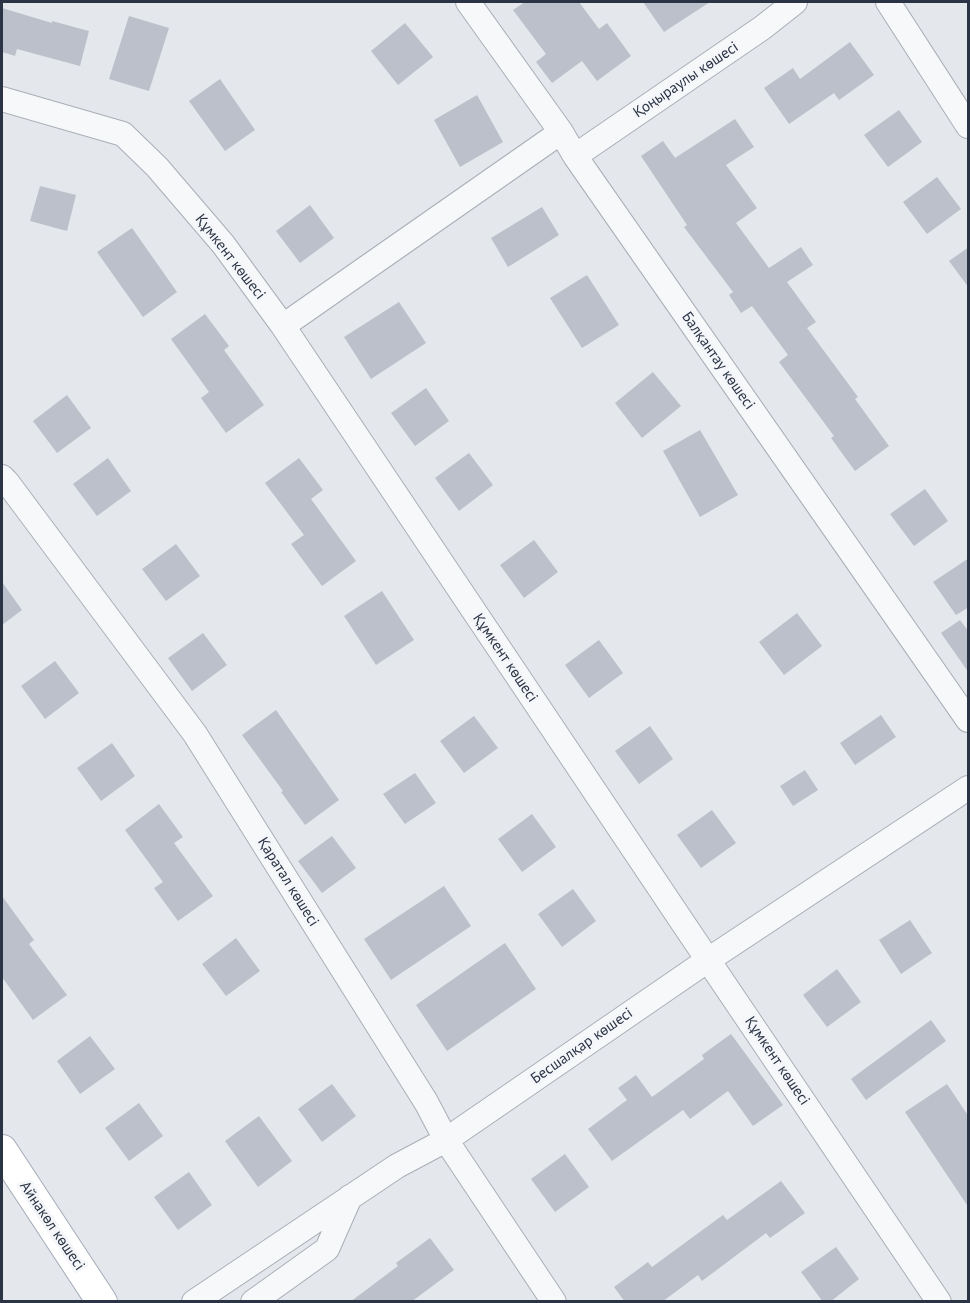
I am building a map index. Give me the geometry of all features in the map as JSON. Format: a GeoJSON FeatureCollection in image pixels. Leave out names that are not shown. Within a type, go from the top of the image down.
{"type":"FeatureCollection","features":[{"type":"Feature","properties":{"kind":"main road","name":"Айнакөл көшесі"},"geometry":{"type":"LineString","coordinates":[[2,1150],[102,1302]]}},
{"type":"Feature","properties":{"kind":"street","name":"Балқантау көшесі"},"geometry":{"type":"LineString","coordinates":[[468,2],[561,132],[575,156],[969,720]]}},
{"type":"Feature","properties":{"kind":"street","name":"Қоңыраулы көшесі"},"geometry":{"type":"LineString","coordinates":[[575,156],[762,28],[795,2]]}},
{"type":"Feature","properties":{"kind":"street"},"geometry":{"type":"LineString","coordinates":[[888,2],[969,126]]}},
{"type":"Feature","properties":{"kind":"street","name":"Құмкент көшесі"},"geometry":{"type":"LineString","coordinates":[[2,99],[123,134],[157,166],[223,244],[283,326],[939,1302]]}},
{"type":"Feature","properties":{"kind":"street"},"geometry":{"type":"LineString","coordinates":[[283,326],[561,132]]}},
{"type":"Feature","properties":{"kind":"street","name":"Қаратал көшесі"},"geometry":{"type":"LineString","coordinates":[[2,477],[195,734],[426,1102],[446,1140],[554,1302]]}},
{"type":"Feature","properties":{"kind":"street","name":"Бесшалқар көшесі"},"geometry":{"type":"LineString","coordinates":[[194,1302],[397,1166],[446,1140],[708,960],[969,788]]}},
{"type":"Feature","properties":{"kind":"street"},"geometry":{"type":"LineString","coordinates":[[253,1302],[327,1249],[350,1197]]}},
{"type":"Feature","properties":{"kind":"building"},"geometry":{"type":"Polygon","coordinates":[[[525,2],[579,2],[599,29],[607,23],[631,56],[597,81],[582,61],[552,83],[536,62],[546,54],[513,10],[525,2]]]}},
{"type":"Feature","properties":{"kind":"building"},"geometry":{"type":"Polygon","coordinates":[[[643,2],[710,2],[664,32],[643,2]]]}},
{"type":"Feature","properties":{"kind":"building"},"geometry":{"type":"Polygon","coordinates":[[[2,8],[89,31],[80,66],[17,49],[15,56],[2,52],[2,8]]]}},
{"type":"Feature","properties":{"kind":"building"},"geometry":{"type":"Polygon","coordinates":[[[129,16],[169,28],[149,91],[109,79],[129,16]]]}},
{"type":"Feature","properties":{"kind":"building"},"geometry":{"type":"Polygon","coordinates":[[[405,23],[433,57],[398,85],[371,51],[405,23]]]}},
{"type":"Feature","properties":{"kind":"building"},"geometry":{"type":"Polygon","coordinates":[[[850,42],[874,75],[839,100],[834,93],[789,124],[764,88],[793,68],[800,79],[850,42]]]}},
{"type":"Feature","properties":{"kind":"building"},"geometry":{"type":"Polygon","coordinates":[[[220,79],[255,130],[225,151],[189,101],[220,79]]]}},
{"type":"Feature","properties":{"kind":"building"},"geometry":{"type":"Polygon","coordinates":[[[477,95],[503,142],[460,167],[434,120],[477,95]]]}},
{"type":"Feature","properties":{"kind":"building"},"geometry":{"type":"Polygon","coordinates":[[[899,110],[922,142],[888,167],[864,135],[899,110]]]}},
{"type":"Feature","properties":{"kind":"building"},"geometry":{"type":"Polygon","coordinates":[[[735,119],[754,147],[726,165],[757,208],[736,223],[769,268],[801,247],[813,265],[787,282],[816,322],[807,328],[858,397],[855,399],[889,446],[855,471],[831,438],[834,436],[779,362],[788,355],[752,306],[741,313],[729,295],[733,292],[684,227],[687,225],[641,156],[663,141],[675,158],[735,119]]]}},
{"type":"Feature","properties":{"kind":"building"},"geometry":{"type":"Polygon","coordinates":[[[937,177],[961,209],[927,234],[903,202],[937,177]]]}},
{"type":"Feature","properties":{"kind":"building"},"geometry":{"type":"Polygon","coordinates":[[[40,186],[76,195],[67,231],[30,221],[40,186]]]}},
{"type":"Feature","properties":{"kind":"building"},"geometry":{"type":"Polygon","coordinates":[[[310,205],[334,238],[300,263],[276,231],[310,205]]]}},
{"type":"Feature","properties":{"kind":"building"},"geometry":{"type":"Polygon","coordinates":[[[542,207],[559,235],[508,267],[491,238],[542,207]]]}},
{"type":"Feature","properties":{"kind":"building"},"geometry":{"type":"Polygon","coordinates":[[[132,228],[177,292],[143,317],[97,252],[132,228]]]}},
{"type":"Feature","properties":{"kind":"building"},"geometry":{"type":"Polygon","coordinates":[[[969,247],[969,288],[949,261],[969,247]]]}},
{"type":"Feature","properties":{"kind":"building"},"geometry":{"type":"Polygon","coordinates":[[[587,275],[619,325],[582,348],[550,298],[587,275]]]}},
{"type":"Feature","properties":{"kind":"building"},"geometry":{"type":"Polygon","coordinates":[[[399,302],[426,343],[371,379],[344,337],[399,302]]]}},
{"type":"Feature","properties":{"kind":"building"},"geometry":{"type":"Polygon","coordinates":[[[205,314],[229,346],[224,350],[264,405],[226,433],[201,398],[209,392],[171,339],[205,314]]]}},
{"type":"Feature","properties":{"kind":"building"},"geometry":{"type":"Polygon","coordinates":[[[653,372],[681,406],[642,438],[615,403],[653,372]]]}},
{"type":"Feature","properties":{"kind":"building"},"geometry":{"type":"Polygon","coordinates":[[[426,388],[449,421],[415,446],[391,413],[426,388]]]}},
{"type":"Feature","properties":{"kind":"building"},"geometry":{"type":"Polygon","coordinates":[[[67,395],[91,428],[57,453],[33,421],[67,395]]]}},
{"type":"Feature","properties":{"kind":"building"},"geometry":{"type":"Polygon","coordinates":[[[700,430],[738,495],[700,517],[663,451],[700,430]]]}},
{"type":"Feature","properties":{"kind":"building"},"geometry":{"type":"Polygon","coordinates":[[[469,453],[493,485],[459,511],[435,478],[469,453]]]}},
{"type":"Feature","properties":{"kind":"building"},"geometry":{"type":"Polygon","coordinates":[[[108,458],[131,491],[97,516],[73,484],[108,458]]]}},
{"type":"Feature","properties":{"kind":"building"},"geometry":{"type":"Polygon","coordinates":[[[299,458],[323,490],[311,499],[356,561],[322,586],[291,544],[304,535],[265,483],[299,458]]]}},
{"type":"Feature","properties":{"kind":"building"},"geometry":{"type":"Polygon","coordinates":[[[925,489],[948,521],[914,546],[890,514],[925,489]]]}},
{"type":"Feature","properties":{"kind":"building"},"geometry":{"type":"Polygon","coordinates":[[[534,540],[558,572],[524,598],[500,565],[534,540]]]}},
{"type":"Feature","properties":{"kind":"building"},"geometry":{"type":"Polygon","coordinates":[[[176,544],[200,576],[166,601],[142,569],[176,544]]]}},
{"type":"Feature","properties":{"kind":"building"},"geometry":{"type":"Polygon","coordinates":[[[969,558],[969,607],[956,615],[933,582],[969,558]]]}},
{"type":"Feature","properties":{"kind":"building"},"geometry":{"type":"Polygon","coordinates":[[[2,582],[22,610],[2,625],[2,582]]]}},
{"type":"Feature","properties":{"kind":"building"},"geometry":{"type":"Polygon","coordinates":[[[382,591],[414,640],[376,665],[344,616],[382,591]]]}},
{"type":"Feature","properties":{"kind":"building"},"geometry":{"type":"Polygon","coordinates":[[[797,613],[822,646],[784,675],[759,642],[797,613]]]}},
{"type":"Feature","properties":{"kind":"building"},"geometry":{"type":"Polygon","coordinates":[[[960,620],[969,632],[969,673],[941,633],[960,620]]]}},
{"type":"Feature","properties":{"kind":"building"},"geometry":{"type":"Polygon","coordinates":[[[203,633],[227,665],[192,691],[168,658],[203,633]]]}},
{"type":"Feature","properties":{"kind":"building"},"geometry":{"type":"Polygon","coordinates":[[[599,640],[623,673],[589,698],[565,665],[599,640]]]}},
{"type":"Feature","properties":{"kind":"building"},"geometry":{"type":"Polygon","coordinates":[[[55,661],[79,693],[45,719],[21,686],[55,661]]]}},
{"type":"Feature","properties":{"kind":"building"},"geometry":{"type":"Polygon","coordinates":[[[276,710],[339,800],[305,825],[242,735],[276,710]]]}},
{"type":"Feature","properties":{"kind":"building"},"geometry":{"type":"Polygon","coordinates":[[[881,715],[896,737],[855,765],[840,743],[881,715]]]}},
{"type":"Feature","properties":{"kind":"building"},"geometry":{"type":"Polygon","coordinates":[[[474,716],[498,748],[464,773],[440,741],[474,716]]]}},
{"type":"Feature","properties":{"kind":"building"},"geometry":{"type":"Polygon","coordinates":[[[650,726],[673,759],[639,784],[615,751],[650,726]]]}},
{"type":"Feature","properties":{"kind":"building"},"geometry":{"type":"Polygon","coordinates":[[[112,743],[135,776],[101,801],[77,768],[112,743]]]}},
{"type":"Feature","properties":{"kind":"building"},"geometry":{"type":"Polygon","coordinates":[[[805,770],[818,790],[793,806],[780,786],[805,770]]]}},
{"type":"Feature","properties":{"kind":"building"},"geometry":{"type":"Polygon","coordinates":[[[415,773],[436,803],[405,824],[383,794],[415,773]]]}},
{"type":"Feature","properties":{"kind":"building"},"geometry":{"type":"Polygon","coordinates":[[[159,804],[183,837],[174,843],[213,896],[178,921],[154,888],[163,882],[125,830],[159,804]]]}},
{"type":"Feature","properties":{"kind":"building"},"geometry":{"type":"Polygon","coordinates":[[[712,810],[736,843],[701,868],[677,835],[712,810]]]}},
{"type":"Feature","properties":{"kind":"building"},"geometry":{"type":"Polygon","coordinates":[[[532,814],[556,847],[522,872],[498,839],[532,814]]]}},
{"type":"Feature","properties":{"kind":"building"},"geometry":{"type":"Polygon","coordinates":[[[332,836],[356,868],[322,893],[298,861],[332,836]]]}},
{"type":"Feature","properties":{"kind":"building"},"geometry":{"type":"Polygon","coordinates":[[[444,886],[471,926],[391,980],[364,939],[444,886]]]}},
{"type":"Feature","properties":{"kind":"building"},"geometry":{"type":"Polygon","coordinates":[[[573,889],[596,921],[562,947],[538,914],[573,889]]]}},
{"type":"Feature","properties":{"kind":"building"},"geometry":{"type":"Polygon","coordinates":[[[2,896],[34,940],[29,944],[67,995],[33,1020],[2,977],[2,896]]]}},
{"type":"Feature","properties":{"kind":"building"},"geometry":{"type":"Polygon","coordinates":[[[910,920],[932,953],[901,974],[879,940],[910,920]]]}},
{"type":"Feature","properties":{"kind":"building"},"geometry":{"type":"Polygon","coordinates":[[[236,938],[260,971],[226,996],[202,964],[236,938]]]}},
{"type":"Feature","properties":{"kind":"building"},"geometry":{"type":"Polygon","coordinates":[[[505,943],[536,989],[447,1051],[416,1005],[505,943]]]}},
{"type":"Feature","properties":{"kind":"building"},"geometry":{"type":"Polygon","coordinates":[[[837,969],[861,1002],[827,1027],[803,995],[837,969]]]}},
{"type":"Feature","properties":{"kind":"building"},"geometry":{"type":"Polygon","coordinates":[[[931,1020],[946,1041],[866,1100],[851,1079],[931,1020]]]}},
{"type":"Feature","properties":{"kind":"building"},"geometry":{"type":"Polygon","coordinates":[[[731,1034],[783,1105],[753,1126],[728,1091],[690,1119],[683,1110],[612,1161],[588,1129],[627,1100],[618,1088],[636,1075],[652,1097],[704,1059],[702,1055],[731,1034]]]}},
{"type":"Feature","properties":{"kind":"building"},"geometry":{"type":"Polygon","coordinates":[[[90,1036],[115,1069],[80,1094],[57,1061],[90,1036]]]}},
{"type":"Feature","properties":{"kind":"building"},"geometry":{"type":"Polygon","coordinates":[[[332,1084],[356,1116],[322,1142],[298,1109],[332,1084]]]}},
{"type":"Feature","properties":{"kind":"building"},"geometry":{"type":"Polygon","coordinates":[[[947,1084],[969,1117],[969,1208],[905,1112],[947,1084]]]}},
{"type":"Feature","properties":{"kind":"building"},"geometry":{"type":"Polygon","coordinates":[[[139,1103],[163,1136],[129,1161],[105,1128],[139,1103]]]}},
{"type":"Feature","properties":{"kind":"building"},"geometry":{"type":"Polygon","coordinates":[[[259,1116],[292,1161],[258,1187],[225,1141],[259,1116]]]}},
{"type":"Feature","properties":{"kind":"building"},"geometry":{"type":"Polygon","coordinates":[[[565,1154],[589,1187],[555,1212],[531,1179],[565,1154]]]}},
{"type":"Feature","properties":{"kind":"building"},"geometry":{"type":"Polygon","coordinates":[[[189,1172],[212,1205],[178,1230],[154,1197],[189,1172]]]}},
{"type":"Feature","properties":{"kind":"building"},"geometry":{"type":"Polygon","coordinates":[[[781,1181],[805,1213],[770,1238],[766,1233],[702,1281],[698,1275],[662,1302],[625,1302],[614,1287],[648,1262],[652,1267],[723,1215],[727,1220],[781,1181]]]}},
{"type":"Feature","properties":{"kind":"building"},"geometry":{"type":"Polygon","coordinates":[[[430,1238],[454,1270],[411,1302],[350,1302],[398,1266],[396,1263],[430,1238]]]}},
{"type":"Feature","properties":{"kind":"building"},"geometry":{"type":"Polygon","coordinates":[[[836,1247],[859,1279],[830,1302],[823,1302],[801,1272],[836,1247]]]}}]}
